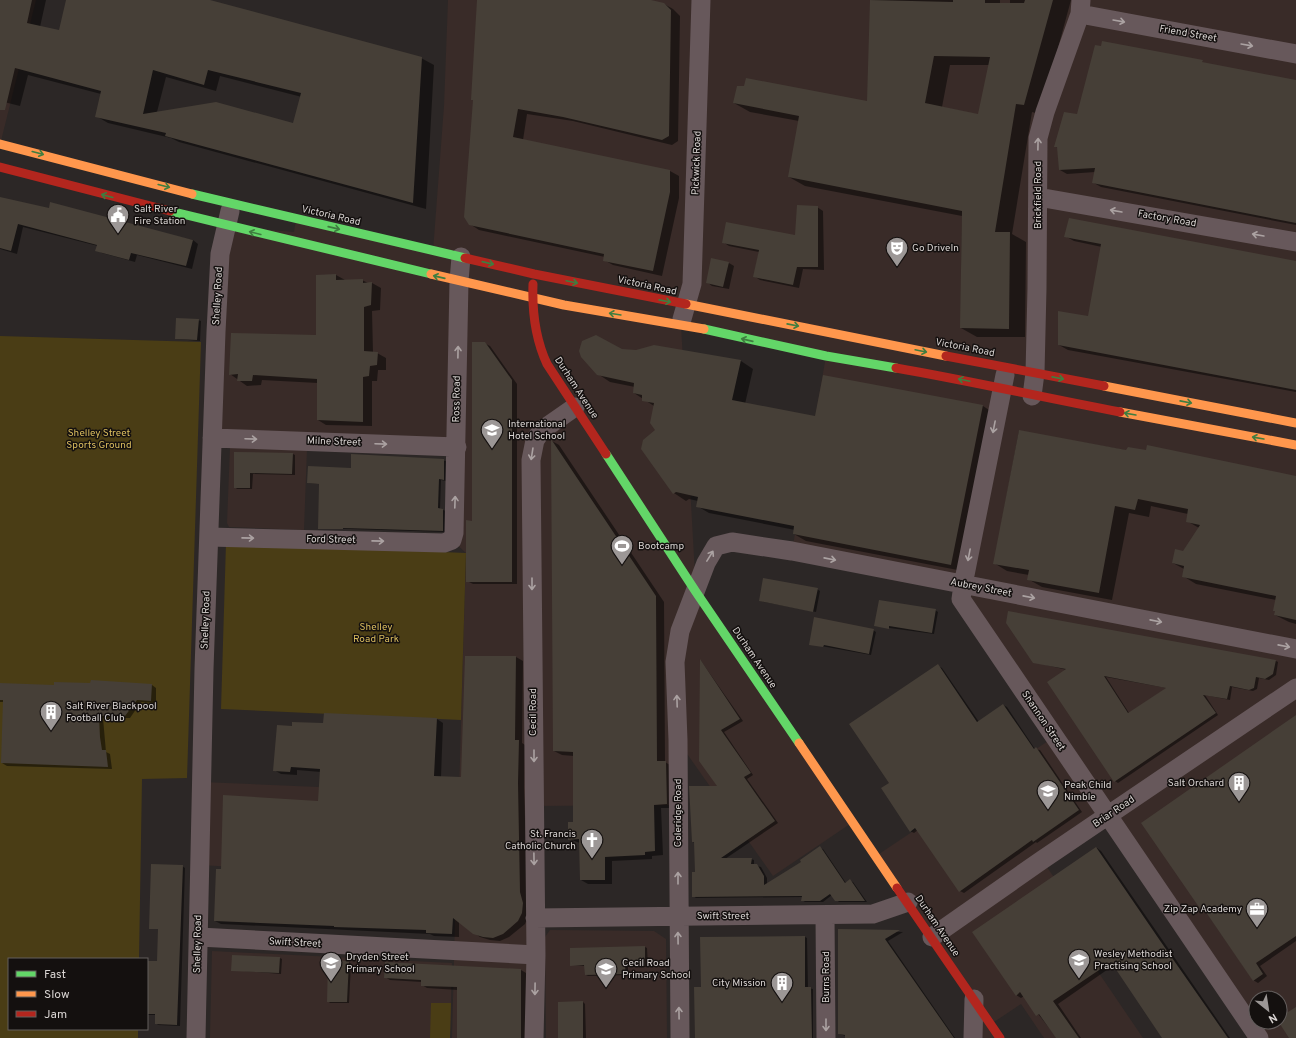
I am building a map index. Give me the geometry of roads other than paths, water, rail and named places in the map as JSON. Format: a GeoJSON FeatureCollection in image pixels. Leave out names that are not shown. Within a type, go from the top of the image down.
{"type":"FeatureCollection","features":[{"type":"Feature","properties":{"kind":"main road","name":"Victoria Road"},"geometry":{"type":"LineString","coordinates":[[0,144],[231,204],[534,274],[1006,368],[1296,423]]}},
{"type":"Feature","properties":{"kind":"main road"},"geometry":{"type":"LineString","coordinates":[[0,167],[227,226],[564,305],[681,324],[757,342],[959,379],[1032,396],[1296,445]]}},
{"type":"Feature","properties":{"kind":"main road","name":"Durham Avenue"},"geometry":{"type":"LineString","coordinates":[[534,274],[532,298],[539,348],[547,364],[696,592],[1000,1038]]}},
{"type":"Feature","properties":{"kind":"street","name":"Pickwick Road"},"geometry":{"type":"LineString","coordinates":[[681,324],[692,284],[701,0]]}},
{"type":"Feature","properties":{"kind":"street","name":"Friend Street"},"geometry":{"type":"LineString","coordinates":[[1081,7],[1296,54]]}},
{"type":"Feature","properties":{"kind":"street","name":"Brickfield Road"},"geometry":{"type":"LineString","coordinates":[[1032,396],[1035,373],[1038,138],[1081,7]]}},
{"type":"Feature","properties":{"kind":"street","name":"Factory Road"},"geometry":{"type":"LineString","coordinates":[[1038,197],[1296,242]]}},
{"type":"Feature","properties":{"kind":"street","name":"Shelley Road"},"geometry":{"type":"LineString","coordinates":[[196,1038],[204,669],[212,438],[220,254],[231,204]]}},
{"type":"Feature","properties":{"kind":"street","name":"Ross Road"},"geometry":{"type":"LineString","coordinates":[[452,540],[454,533],[457,447],[459,281],[461,257]]}},
{"type":"Feature","properties":{"kind":"street","name":"Shannon Street"},"geometry":{"type":"LineString","coordinates":[[1006,368],[961,599],[1259,1038]]}},
{"type":"Feature","properties":{"kind":"street","name":"Cecil Road"},"geometry":{"type":"LineString","coordinates":[[534,1038],[536,956],[531,460],[534,440],[542,430],[576,407]]}},
{"type":"Feature","properties":{"kind":"street","name":"Milne Street"},"geometry":{"type":"LineString","coordinates":[[212,438],[457,447]]}},
{"type":"Feature","properties":{"kind":"street","name":"Ford Street"},"geometry":{"type":"LineString","coordinates":[[209,537],[444,543],[452,540]]}},
{"type":"Feature","properties":{"kind":"street","name":"Aubrey Street"},"geometry":{"type":"LineString","coordinates":[[696,592],[706,563],[716,546],[732,542],[1296,649]]}},
{"type":"Feature","properties":{"kind":"street","name":"Coleridge Road"},"geometry":{"type":"LineString","coordinates":[[680,1038],[678,740],[675,662],[680,631],[696,592]]}},
{"type":"Feature","properties":{"kind":"street","name":"Briar Road"},"geometry":{"type":"LineString","coordinates":[[932,937],[1042,860],[1108,817],[1296,688]]}},
{"type":"Feature","properties":{"kind":"street","name":"Swift Street"},"geometry":{"type":"LineString","coordinates":[[535,918],[825,916],[873,914],[908,902]]}},
{"type":"Feature","properties":{"kind":"street","name":"Burns Road"},"geometry":{"type":"LineString","coordinates":[[825,916],[826,1038]]}},
{"type":"Feature","properties":{"kind":"street","name":"Swift Street"},"geometry":{"type":"LineString","coordinates":[[198,937],[536,956]]}},
{"type":"Feature","properties":{"kind":"street"},"geometry":{"type":"LineString","coordinates":[[973,1038],[974,999]]}},
{"type":"Feature","properties":{"kind":"place","name":"Salt River Fire Station"},"geometry":{"type":"Point","coordinates":[118,234]}},
{"type":"Feature","properties":{"kind":"place","name":"Go DriveIn"},"geometry":{"type":"Point","coordinates":[897,268]}},
{"type":"Feature","properties":{"kind":"place","name":"International Hotel School"},"geometry":{"type":"Point","coordinates":[492,450]}},
{"type":"Feature","properties":{"kind":"place","name":"Bootcamp"},"geometry":{"type":"Point","coordinates":[622,566]}},
{"type":"Feature","properties":{"kind":"place","name":"Salt River Blackpool Football Club"},"geometry":{"type":"Point","coordinates":[51,732]}},
{"type":"Feature","properties":{"kind":"place","name":"Salt Orchard"},"geometry":{"type":"Point","coordinates":[1239,802]}},
{"type":"Feature","properties":{"kind":"place","name":"Peak Child Nimble"},"geometry":{"type":"Point","coordinates":[1048,810]}},
{"type":"Feature","properties":{"kind":"place","name":"St. Francis Catholic Church"},"geometry":{"type":"Point","coordinates":[592,860]}},
{"type":"Feature","properties":{"kind":"place","name":"Zip Zap Academy"},"geometry":{"type":"Point","coordinates":[1257,928]}},
{"type":"Feature","properties":{"kind":"place","name":"Wesley Methodist Practising School"},"geometry":{"type":"Point","coordinates":[1079,980]}},
{"type":"Feature","properties":{"kind":"place","name":"Dryden Street Primary School"},"geometry":{"type":"Point","coordinates":[331,982]}},
{"type":"Feature","properties":{"kind":"place","name":"Cecil Road Primary School"},"geometry":{"type":"Point","coordinates":[606,988]}},
{"type":"Feature","properties":{"kind":"place","name":"City Mission"},"geometry":{"type":"Point","coordinates":[782,1002]}},
{"type":"Feature","properties":{"kind":"park label","name":"Shelley Street Sports Ground"},"geometry":{"type":"Point","coordinates":[99,438]}},
{"type":"Feature","properties":{"kind":"park label","name":"Shelley Road Park"},"geometry":{"type":"Point","coordinates":[376,632]}}]}
